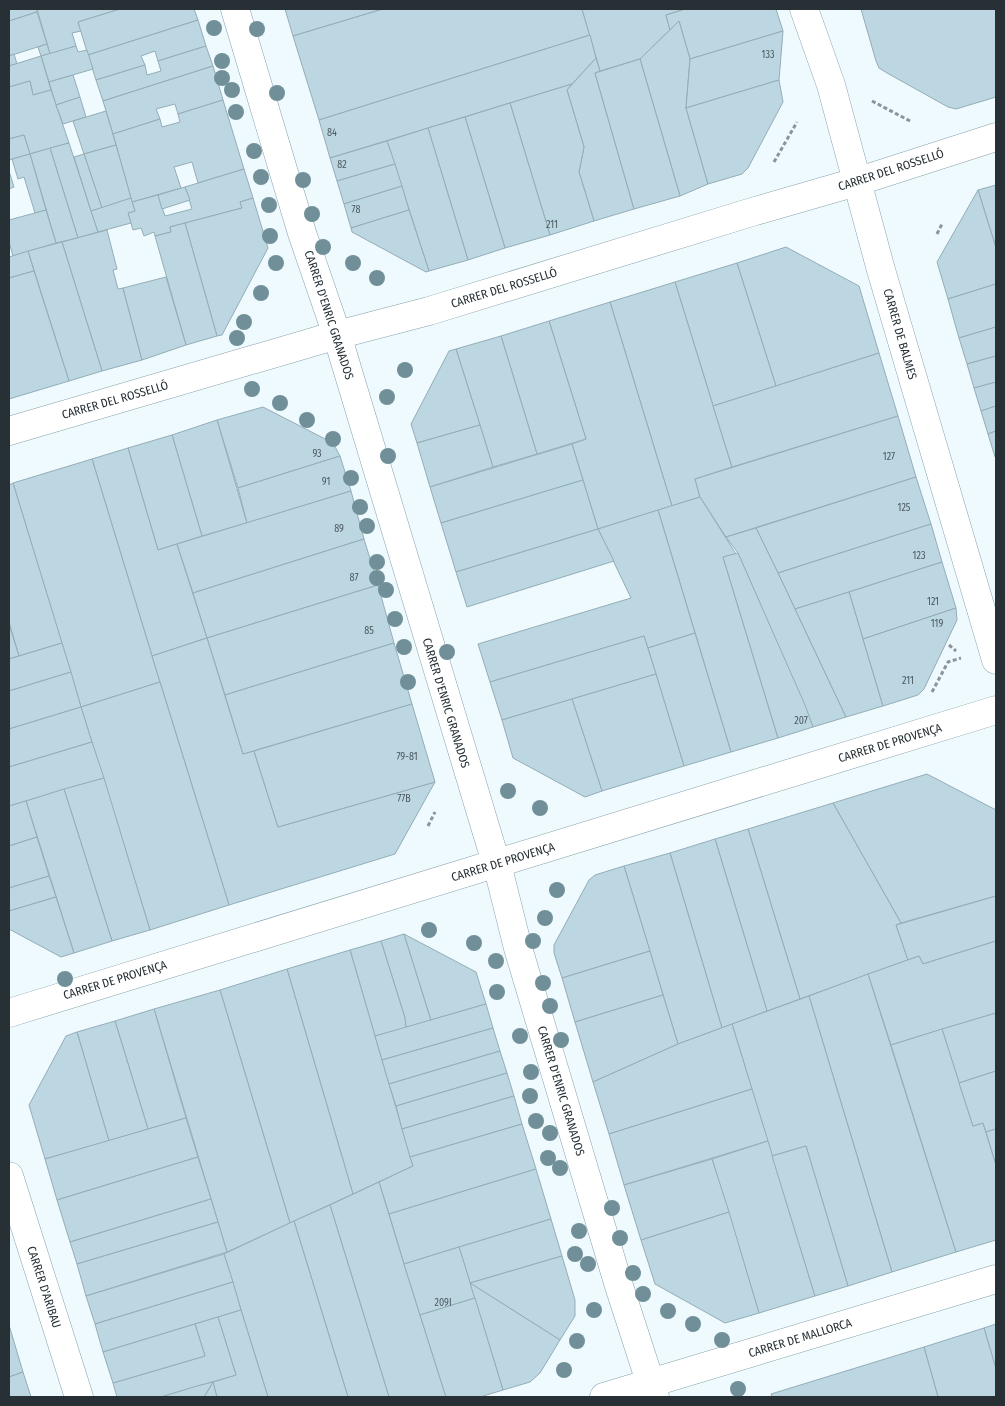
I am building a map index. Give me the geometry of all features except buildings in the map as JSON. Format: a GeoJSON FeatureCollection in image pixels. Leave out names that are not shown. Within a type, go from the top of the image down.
{"type":"FeatureCollection","features":[{"type":"Feature","properties":{"kind":"street","name":"CARRER D'ENRIC GRANADOS"},"geometry":{"type":"LineString","coordinates":[[235,9],[302,233],[337,335],[496,863],[619,1286],[653,1390]]}},
{"type":"Feature","properties":{"kind":"street","name":"CARRER DE BALMES"},"geometry":{"type":"LineString","coordinates":[[804,9],[831,85],[856,182],[996,660]]}},
{"type":"Feature","properties":{"kind":"street","name":"CARRER DEL ROSSELLÓ"},"geometry":{"type":"LineString","coordinates":[[9,431],[337,335],[429,311],[856,182],[996,137]]}},
{"type":"Feature","properties":{"kind":"street","name":"CARRER DE PROVENÇA"},"geometry":{"type":"LineString","coordinates":[[9,1013],[393,897],[496,863],[996,710]]}},
{"type":"Feature","properties":{"kind":"street","name":"CARRER D'ARIBAU"},"geometry":{"type":"LineString","coordinates":[[9,1176],[79,1397]]}},
{"type":"Feature","properties":{"kind":"street","name":"CARRER DE MALLORCA"},"geometry":{"type":"LineString","coordinates":[[604,1397],[653,1390],[996,1279]]}},
{"type":"Feature","properties":{"kind":"path"},"geometry":{"type":"LineString","coordinates":[[872,101],[910,121]]}},
{"type":"Feature","properties":{"kind":"path"},"geometry":{"type":"LineString","coordinates":[[774,162],[797,122]]}},
{"type":"Feature","properties":{"kind":"path"},"geometry":{"type":"LineString","coordinates":[[937,234],[942,224]]}},
{"type":"Feature","properties":{"kind":"path"},"geometry":{"type":"LineString","coordinates":[[948,645],[956,651]]}},
{"type":"Feature","properties":{"kind":"path"},"geometry":{"type":"LineString","coordinates":[[932,692],[948,662],[961,658]]}},
{"type":"Feature","properties":{"kind":"path"},"geometry":{"type":"LineString","coordinates":[[428,826],[435,812]]}}]}
